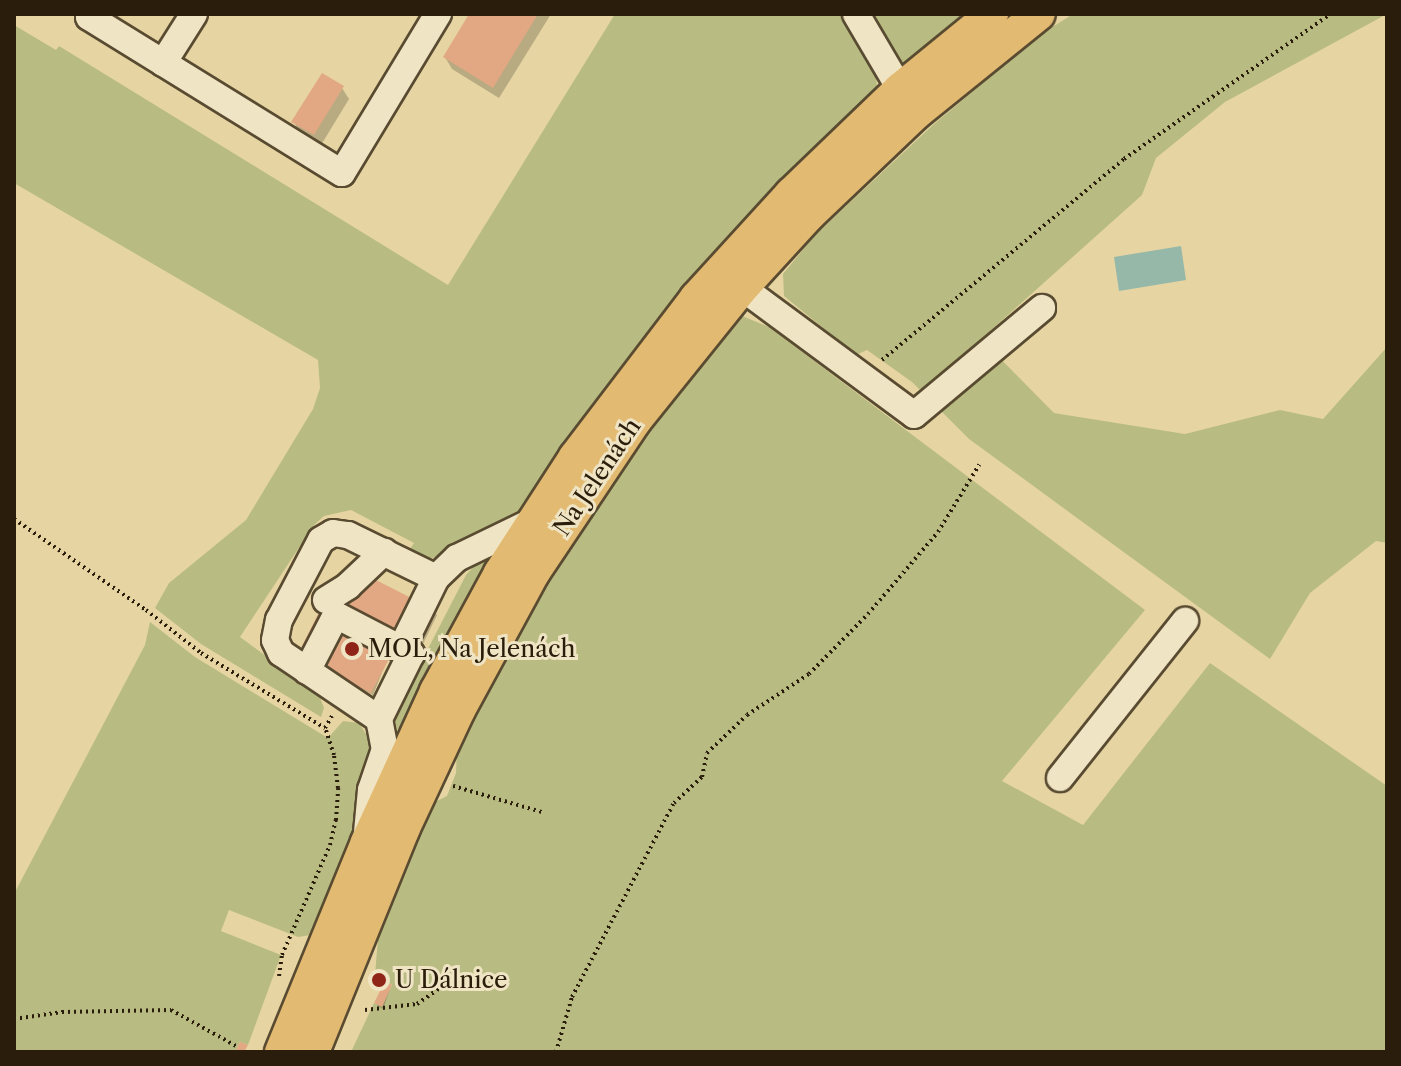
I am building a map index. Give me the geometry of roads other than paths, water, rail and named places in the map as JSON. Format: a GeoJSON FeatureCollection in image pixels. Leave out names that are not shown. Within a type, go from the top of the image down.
{"type":"FeatureCollection","features":[{"type":"Feature","properties":{"kind":"main road","name":"Na Jelenách"},"geometry":{"type":"LineString","coordinates":[[281,1052],[367,842],[436,691],[531,522],[622,392],[731,279],[808,216],[907,102],[992,14]]}},
{"type":"Feature","properties":{"kind":"main road","name":"Na Jelenách"},"geometry":{"type":"LineString","coordinates":[[907,102],[1039,14]]}},
{"type":"Feature","properties":{"kind":"main road","name":"Na Jelenách"},"geometry":{"type":"LineString","coordinates":[[313,1052],[365,920],[428,777],[505,621],[568,517],[731,279]]}},
{"type":"Feature","properties":{"kind":"lane"},"geometry":{"type":"LineString","coordinates":[[90,14],[89,17],[342,173],[438,14]]}},
{"type":"Feature","properties":{"kind":"lane"},"geometry":{"type":"LineString","coordinates":[[163,63],[194,14]]}},
{"type":"Feature","properties":{"kind":"lane"},"geometry":{"type":"LineString","coordinates":[[856,14],[907,102]]}},
{"type":"Feature","properties":{"kind":"lane"},"geometry":{"type":"LineString","coordinates":[[731,279],[914,415],[1042,308]]}},
{"type":"Feature","properties":{"kind":"lane"},"geometry":{"type":"LineString","coordinates":[[401,649],[436,578],[457,558],[531,522]]}},
{"type":"Feature","properties":{"kind":"lane"},"geometry":{"type":"LineString","coordinates":[[379,719],[281,653],[275,635],[321,540],[340,533],[436,578]]}},
{"type":"Feature","properties":{"kind":"lane"},"geometry":{"type":"LineString","coordinates":[[326,600],[348,586],[384,552]]}},
{"type":"Feature","properties":{"kind":"lane"},"geometry":{"type":"LineString","coordinates":[[307,671],[336,615],[411,654],[379,719],[385,749],[371,790],[367,842]]}},
{"type":"Feature","properties":{"kind":"lane"},"geometry":{"type":"LineString","coordinates":[[1060,778],[1185,621]]}},
{"type":"Feature","properties":{"kind":"place","name":"MOL, Na Jelenách"},"geometry":{"type":"Point","coordinates":[352,649]}},
{"type":"Feature","properties":{"kind":"place","name":"U Dálnice"},"geometry":{"type":"Point","coordinates":[379,980]}}]}
